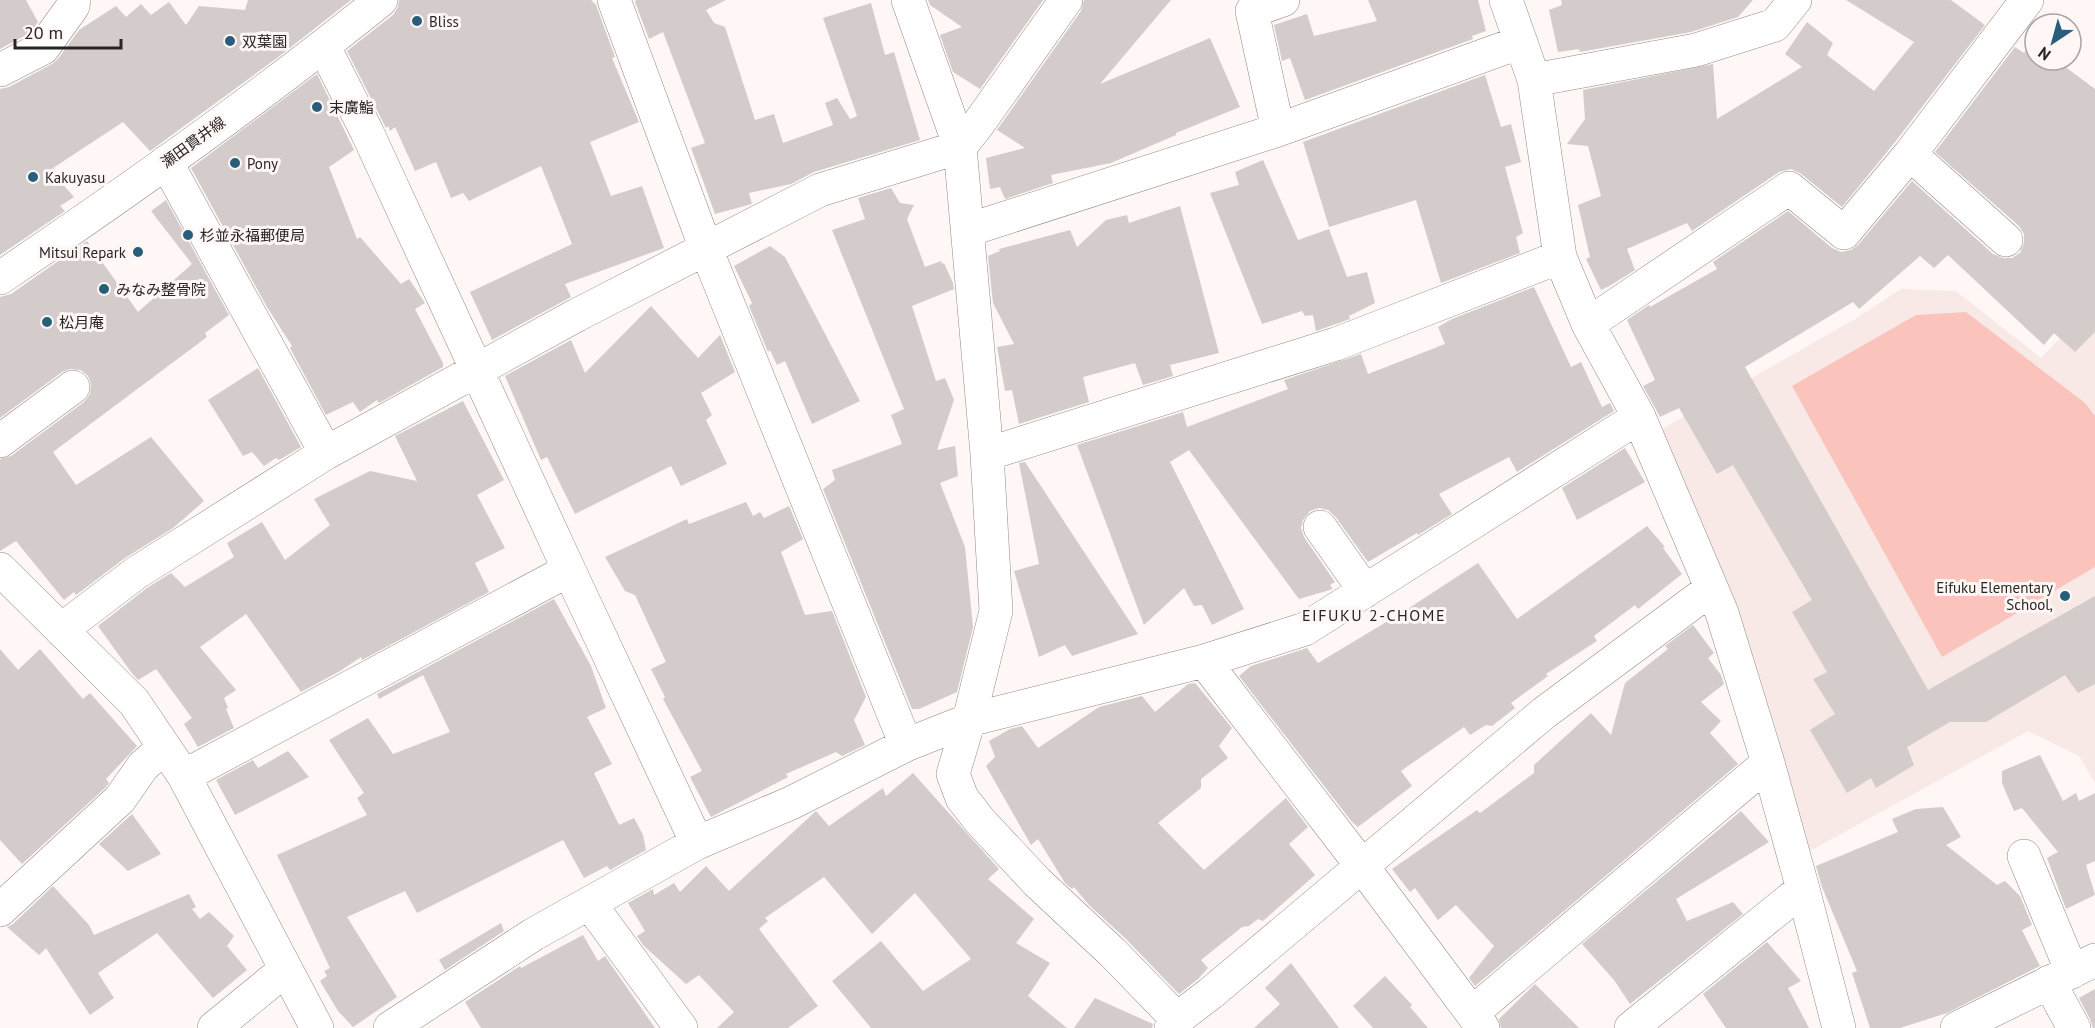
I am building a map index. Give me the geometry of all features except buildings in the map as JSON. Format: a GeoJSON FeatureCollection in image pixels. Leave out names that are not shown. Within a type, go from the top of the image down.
{"type":"FeatureCollection","features":[{"type":"Feature","properties":{"kind":"street"},"geometry":{"type":"LineString","coordinates":[[0,70],[43,48],[73,6],[74,0]]}},
{"type":"Feature","properties":{"kind":"street","name":"瀬田貫井線"},"geometry":{"type":"LineString","coordinates":[[0,278],[166,162],[324,46],[381,0]]}},
{"type":"Feature","properties":{"kind":"street"},"geometry":{"type":"LineString","coordinates":[[615,0],[706,249],[906,745]]}},
{"type":"Feature","properties":{"kind":"street"},"geometry":{"type":"LineString","coordinates":[[908,0],[960,147],[987,454],[996,611],[953,774],[962,798],[980,821],[1037,882],[1113,953],[1174,1023],[1544,713],[1711,589]]}},
{"type":"Feature","properties":{"kind":"street"},"geometry":{"type":"LineString","coordinates":[[61,630],[136,573],[326,453],[577,315],[820,190],[960,147],[980,123],[1066,0]]}},
{"type":"Feature","properties":{"kind":"street"},"geometry":{"type":"LineString","coordinates":[[1278,130],[1252,11],[1283,0]]}},
{"type":"Feature","properties":{"kind":"street"},"geometry":{"type":"LineString","coordinates":[[1534,80],[1696,50],[1775,25],[1795,0]]}},
{"type":"Feature","properties":{"kind":"street"},"geometry":{"type":"LineString","coordinates":[[1588,324],[1789,188],[1844,233],[1910,154],[2027,0]]}},
{"type":"Feature","properties":{"kind":"street"},"geometry":{"type":"LineString","coordinates":[[968,230],[1278,130],[1515,14],[1534,80],[1560,257],[1588,324],[1639,417],[1722,613],[1768,763],[1839,1028]]}},
{"type":"Feature","properties":{"kind":"street"},"geometry":{"type":"LineString","coordinates":[[324,46],[367,132],[568,570],[697,843]]}},
{"type":"Feature","properties":{"kind":"street"},"geometry":{"type":"LineString","coordinates":[[1910,154],[2006,240]]}},
{"type":"Feature","properties":{"kind":"street"},"geometry":{"type":"LineString","coordinates":[[166,162],[326,453]]}},
{"type":"Feature","properties":{"kind":"street"},"geometry":{"type":"LineString","coordinates":[[987,454],[1336,344],[1560,257]]}},
{"type":"Feature","properties":{"kind":"street"},"geometry":{"type":"LineString","coordinates":[[0,441],[73,387]]}},
{"type":"Feature","properties":{"kind":"street"},"geometry":{"type":"LineString","coordinates":[[390,1028],[534,934],[697,843],[791,803],[906,745],[969,720],[1204,661],[1305,629],[1639,417]]}},
{"type":"Feature","properties":{"kind":"street"},"geometry":{"type":"LineString","coordinates":[[1320,527],[1365,591]]}},
{"type":"Feature","properties":{"kind":"street"},"geometry":{"type":"LineString","coordinates":[[184,776],[568,570]]}},
{"type":"Feature","properties":{"kind":"street"},"geometry":{"type":"LineString","coordinates":[[2,576],[134,702],[184,776],[316,1028]]}},
{"type":"Feature","properties":{"kind":"street"},"geometry":{"type":"LineString","coordinates":[[1204,661],[1478,1020],[1768,763]]}},
{"type":"Feature","properties":{"kind":"street"},"geometry":{"type":"LineString","coordinates":[[0,910],[120,799],[143,766],[164,748]]}},
{"type":"Feature","properties":{"kind":"street"},"geometry":{"type":"LineString","coordinates":[[2024,856],[2072,972],[2074,1028]]}},
{"type":"Feature","properties":{"kind":"street"},"geometry":{"type":"LineString","coordinates":[[1631,1028],[1803,889]]}},
{"type":"Feature","properties":{"kind":"street"},"geometry":{"type":"LineString","coordinates":[[590,904],[681,1028]]}},
{"type":"Feature","properties":{"kind":"street"},"geometry":{"type":"LineString","coordinates":[[214,1028],[285,970]]}},
{"type":"Feature","properties":{"kind":"street"},"geometry":{"type":"LineString","coordinates":[[1957,1028],[2072,972]]}},
{"type":"Feature","properties":{"kind":"shaded area"},"geometry":{"type":"Polygon","coordinates":[[[1901,289],[1956,291],[2041,358],[2095,302],[2095,783],[2079,756],[2028,731],[1799,857],[1648,437],[1855,319],[1901,289]]]}},
{"type":"Feature","properties":{"kind":"shaded area"},"geometry":{"type":"Polygon","coordinates":[[[1966,312],[2085,403],[2095,416],[2095,567],[1942,657],[1792,386],[1916,315],[1966,312]]]}},
{"type":"Feature","properties":{"kind":"place","name":"Bliss"},"geometry":{"type":"Point","coordinates":[417,21]}},
{"type":"Feature","properties":{"kind":"place","name":"双葉園"},"geometry":{"type":"Point","coordinates":[230,41]}},
{"type":"Feature","properties":{"kind":"place","name":"末廣鮨"},"geometry":{"type":"Point","coordinates":[317,107]}},
{"type":"Feature","properties":{"kind":"place","name":"Pony"},"geometry":{"type":"Point","coordinates":[235,163]}},
{"type":"Feature","properties":{"kind":"place","name":"Kakuyasu"},"geometry":{"type":"Point","coordinates":[33,177]}},
{"type":"Feature","properties":{"kind":"place","name":"杉並永福郵便局"},"geometry":{"type":"Point","coordinates":[188,235]}},
{"type":"Feature","properties":{"kind":"place","name":"Mitsui Repark"},"geometry":{"type":"Point","coordinates":[138,252]}},
{"type":"Feature","properties":{"kind":"place","name":"みなみ整骨院"},"geometry":{"type":"Point","coordinates":[104,289]}},
{"type":"Feature","properties":{"kind":"place","name":"松月庵"},"geometry":{"type":"Point","coordinates":[47,322]}},
{"type":"Feature","properties":{"kind":"place","name":"Eifuku Elementary School,"},"geometry":{"type":"Point","coordinates":[2065,596]}},
{"type":"Feature","properties":{"kind":"district","name":"EIFUKU 2-CHOME"},"geometry":{"type":"Point","coordinates":[1374,615]}}]}
